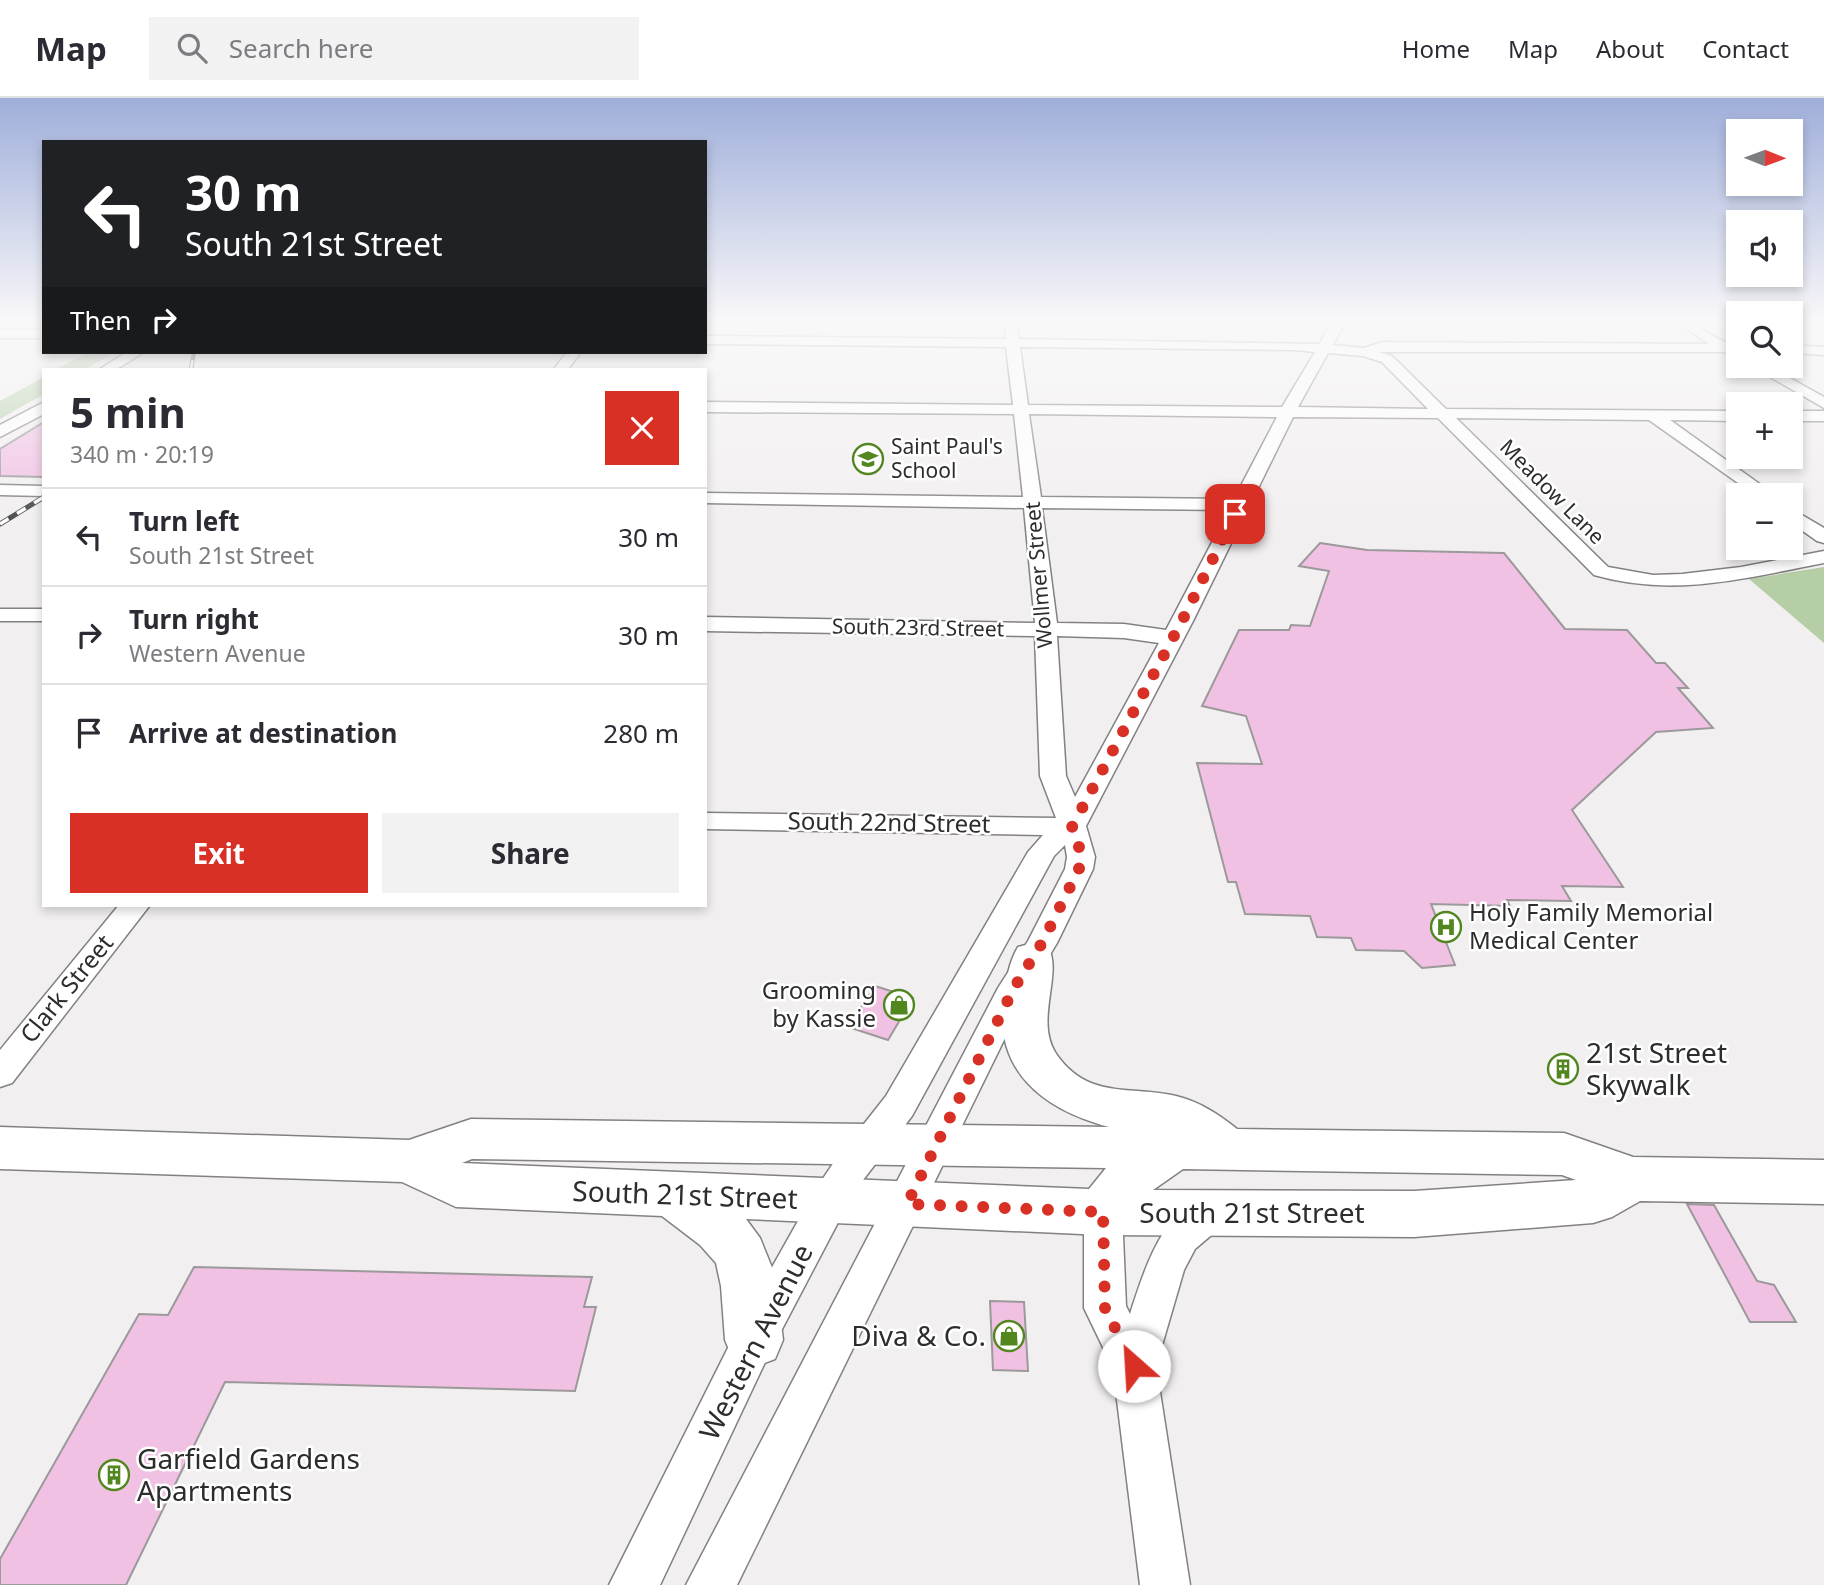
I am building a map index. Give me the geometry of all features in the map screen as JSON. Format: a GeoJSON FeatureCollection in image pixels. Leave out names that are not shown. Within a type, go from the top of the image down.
{"type":"FeatureCollection","features":[{"type":"Feature","properties":{"kind":"main road"},"geometry":{"type":"LineString","coordinates":[[1033,958],[1024,1006],[1026,1033],[1033,1056],[1045,1075],[1071,1095],[1096,1105],[1182,1117],[1229,1151]]}},
{"type":"Feature","properties":{"kind":"main road","name":"South 21st Street"},"geometry":{"type":"LineString","coordinates":[[0,1148],[409,1161],[471,1139],[1563,1154],[1633,1179],[1824,1182]]}},
{"type":"Feature","properties":{"kind":"main road"},"geometry":{"type":"LineString","coordinates":[[1103,1212],[1122,1183],[1151,1162],[1174,1150]]}},
{"type":"Feature","properties":{"kind":"main road","name":"South 21st Street"},"geometry":{"type":"LineString","coordinates":[[409,1161],[456,1185],[1209,1214],[1414,1214],[1593,1201],[1633,1179]]}},
{"type":"Feature","properties":{"kind":"main road"},"geometry":{"type":"LineString","coordinates":[[672,1194],[723,1232],[740,1252],[747,1272],[754,1340]]}},
{"type":"Feature","properties":{"kind":"street","name":"Wollmer Street"},"geometry":{"type":"LineString","coordinates":[[1019,389],[1046,612],[1052,776],[1072,827]]}},
{"type":"Feature","properties":{"kind":"street","name":"Western Avenue"},"geometry":{"type":"LineString","coordinates":[[634,1585],[754,1340],[830,1200],[847,1172],[870,1146],[898,1106],[1042,852],[1072,827],[1301,389]]}},
{"type":"Feature","properties":{"kind":"street","name":"Meadow Lane"},"geometry":{"type":"LineString","coordinates":[[1417,389],[1601,571],[1650,582],[1677,581],[1824,556]]}},
{"type":"Feature","properties":{"kind":"street"},"geometry":{"type":"LineString","coordinates":[[1800,389],[1824,403]]}},
{"type":"Feature","properties":{"kind":"street"},"geometry":{"type":"LineString","coordinates":[[707,407],[1726,416]]}},
{"type":"Feature","properties":{"kind":"street"},"geometry":{"type":"LineString","coordinates":[[0,432],[42,408]]}},
{"type":"Feature","properties":{"kind":"street"},"geometry":{"type":"LineString","coordinates":[[1654,416],[1749,483]]}},
{"type":"Feature","properties":{"kind":"street"},"geometry":{"type":"LineString","coordinates":[[1803,416],[1824,416]]}},
{"type":"Feature","properties":{"kind":"street"},"geometry":{"type":"LineString","coordinates":[[0,490],[42,491]]}},
{"type":"Feature","properties":{"kind":"street"},"geometry":{"type":"LineString","coordinates":[[707,498],[1240,505]]}},
{"type":"Feature","properties":{"kind":"street"},"geometry":{"type":"LineString","coordinates":[[1803,522],[1824,537]]}},
{"type":"Feature","properties":{"kind":"street"},"geometry":{"type":"LineString","coordinates":[[0,615],[42,615]]}},
{"type":"Feature","properties":{"kind":"street","name":"South 23rd Street"},"geometry":{"type":"LineString","coordinates":[[707,624],[1130,632],[1173,638]]}},
{"type":"Feature","properties":{"kind":"street","name":"South 22nd Street"},"geometry":{"type":"LineString","coordinates":[[707,821],[1072,827]]}},
{"type":"Feature","properties":{"kind":"street"},"geometry":{"type":"LineString","coordinates":[[711,1585],[936,1147],[1014,988],[1033,958],[1079,869],[1080,850],[1072,827]]}},
{"type":"Feature","properties":{"kind":"street","name":"Clark Street"},"geometry":{"type":"LineString","coordinates":[[0,1074],[133,907]]}},
{"type":"Feature","properties":{"kind":"street"},"geometry":{"type":"LineString","coordinates":[[1103,1212],[1105,1308],[1134,1366],[1165,1585]]}},
{"type":"Feature","properties":{"kind":"street"},"geometry":{"type":"LineString","coordinates":[[1134,1366],[1165,1266],[1181,1237],[1209,1214]]}},
{"type":"Feature","properties":{"kind":"green space"},"geometry":{"type":"Polygon","coordinates":[[[21,389],[42,389],[42,395],[0,419],[0,401],[21,389]]]}},
{"type":"Feature","properties":{"kind":"green space"},"geometry":{"type":"Polygon","coordinates":[[[1824,567],[1824,643],[1749,579],[1824,567]]]}},
{"type":"Feature","properties":{"kind":"building"},"geometry":{"type":"Polygon","coordinates":[[[42,423],[42,477],[0,476],[0,449],[42,423]]]}},
{"type":"Feature","properties":{"kind":"building"},"geometry":{"type":"Polygon","coordinates":[[[1320,543],[1367,550],[1504,553],[1565,629],[1627,630],[1656,663],[1665,663],[1688,688],[1678,688],[1713,728],[1656,732],[1572,810],[1623,887],[1562,886],[1571,901],[1507,900],[1510,906],[1431,904],[1455,965],[1422,968],[1404,951],[1356,950],[1351,938],[1317,937],[1310,916],[1245,914],[1236,882],[1228,882],[1197,763],[1262,764],[1246,716],[1202,706],[1239,630],[1289,630],[1291,625],[1310,626],[1329,571],[1299,566],[1320,543]]]}},
{"type":"Feature","properties":{"kind":"building"},"geometry":{"type":"Polygon","coordinates":[[[875,986],[913,998],[888,1040],[848,1027],[875,986]]]}},
{"type":"Feature","properties":{"kind":"building"},"geometry":{"type":"Polygon","coordinates":[[[1687,1204],[1714,1205],[1757,1281],[1774,1285],[1796,1322],[1750,1322],[1687,1204]]]}},
{"type":"Feature","properties":{"kind":"building","name":"Garfield Gardens Apartments"},"geometry":{"type":"Polygon","coordinates":[[[194,1267],[592,1277],[584,1307],[596,1307],[575,1391],[225,1382],[126,1585],[0,1585],[0,1559],[139,1314],[168,1315],[194,1267]]]}},
{"type":"Feature","properties":{"kind":"building","name":"Diva & Co."},"geometry":{"type":"Polygon","coordinates":[[[990,1301],[1024,1302],[1028,1371],[993,1370],[990,1301]]]}},
{"type":"Feature","properties":{"kind":"railway"},"geometry":{"type":"LineString","coordinates":[[0,524],[42,498]]}},
{"type":"Feature","properties":{"kind":"place","name":"Saint Paul's School"},"geometry":{"type":"Point","coordinates":[868,459]}},
{"type":"Feature","properties":{"kind":"place","name":"Holy Family Memorial Medical Center"},"geometry":{"type":"Point","coordinates":[1446,927]}},
{"type":"Feature","properties":{"kind":"place","name":"Grooming by Kassie"},"geometry":{"type":"Point","coordinates":[899,1005]}},
{"type":"Feature","properties":{"kind":"place","name":"21st Street Skywalk"},"geometry":{"type":"Point","coordinates":[1563,1069]}},
{"type":"Feature","properties":{"kind":"place","name":"Diva & Co."},"geometry":{"type":"Point","coordinates":[1009,1336]}},
{"type":"Feature","properties":{"kind":"place","name":"Garfield Gardens Apartments"},"geometry":{"type":"Point","coordinates":[114,1475]}},
{"type":"Feature","properties":{"kind":"route"},"geometry":{"type":"LineString","coordinates":[[1134,1366],[1105,1308],[1103,1212],[907,1204],[1014,988],[1042,943],[1079,869],[1080,850],[1072,827],[1182,621],[1235,514]]}}]}
